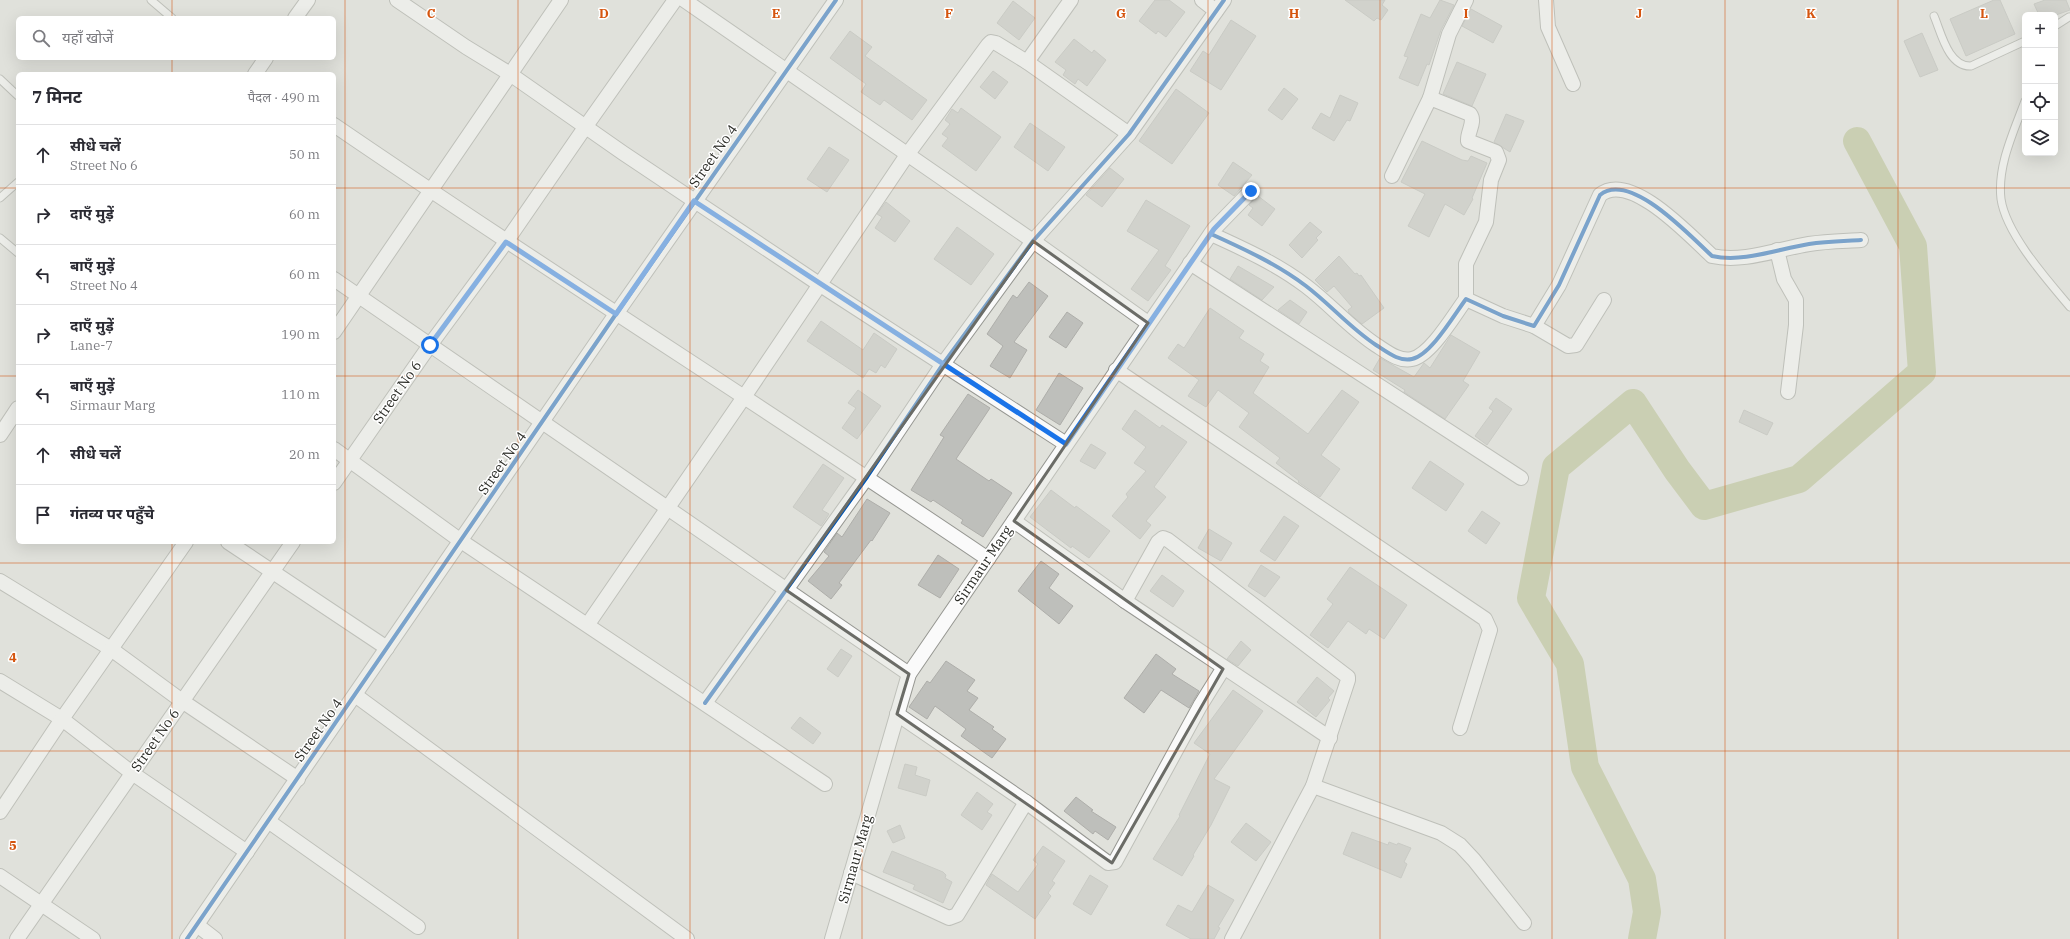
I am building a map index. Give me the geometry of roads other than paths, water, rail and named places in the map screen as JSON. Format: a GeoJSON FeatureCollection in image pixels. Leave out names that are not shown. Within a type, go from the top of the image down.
{"type":"FeatureCollection","features":[{"type":"Feature","properties":{"kind":"street"},"geometry":{"type":"LineString","coordinates":[[296,16],[308,0]]}},
{"type":"Feature","properties":{"kind":"street"},"geometry":{"type":"LineString","coordinates":[[397,0],[466,47],[510,74],[694,201],[819,284],[1066,444]]}},
{"type":"Feature","properties":{"kind":"street"},"geometry":{"type":"LineString","coordinates":[[336,329],[561,0]]}},
{"type":"Feature","properties":{"kind":"street","name":"Street No 6"},"geometry":{"type":"LineString","coordinates":[[336,480],[430,345],[506,242],[675,0]]}},
{"type":"Feature","properties":{"kind":"street"},"geometry":{"type":"LineString","coordinates":[[684,0],[907,156],[1033,241],[1148,324]]}},
{"type":"Feature","properties":{"kind":"street","name":"Street No 4"},"geometry":{"type":"LineString","coordinates":[[187,939],[543,423],[694,201],[836,0]]}},
{"type":"Feature","properties":{"kind":"street"},"geometry":{"type":"LineString","coordinates":[[1027,62],[1071,0]]}},
{"type":"Feature","properties":{"kind":"street"},"geometry":{"type":"LineString","coordinates":[[705,703],[867,477],[943,364],[1033,241],[1129,134],[1220,5],[1202,0]]}},
{"type":"Feature","properties":{"kind":"street"},"geometry":{"type":"LineString","coordinates":[[1392,176],[1430,98],[1449,34],[1466,0]]}},
{"type":"Feature","properties":{"kind":"street"},"geometry":{"type":"LineString","coordinates":[[1546,0],[1548,27],[1573,84]]}},
{"type":"Feature","properties":{"kind":"street"},"geometry":{"type":"LineString","coordinates":[[588,624],[907,156],[991,42],[996,43],[1027,62],[1129,134]]}},
{"type":"Feature","properties":{"kind":"street"},"geometry":{"type":"LineString","coordinates":[[258,72],[265,60]]}},
{"type":"Feature","properties":{"kind":"street"},"geometry":{"type":"LineString","coordinates":[[1212,232],[1287,272],[1308,287],[1362,336],[1393,356],[1405,360],[1414,359],[1427,351],[1466,299],[1466,264],[1486,222],[1491,180],[1499,160],[1499,156],[1496,152],[1468,141],[1467,136],[1472,121],[1470,114],[1430,98]]}},
{"type":"Feature","properties":{"kind":"street"},"geometry":{"type":"LineString","coordinates":[[336,127],[506,242],[867,477],[988,559]]}},
{"type":"Feature","properties":{"kind":"street"},"geometry":{"type":"LineString","coordinates":[[1534,326],[1558,286],[1600,194],[1606,189],[1617,188],[1634,194],[1661,209],[1712,256],[1728,258],[1764,254],[1777,250],[1811,244],[1861,240]]}},
{"type":"Feature","properties":{"kind":"street","name":"Sirmaur Marg"},"geometry":{"type":"LineString","coordinates":[[832,939],[909,674],[1190,263],[1212,232],[1251,191]]}},
{"type":"Feature","properties":{"kind":"street"},"geometry":{"type":"LineString","coordinates":[[1777,250],[1784,279],[1796,300],[1796,325],[1788,392]]}},
{"type":"Feature","properties":{"kind":"street"},"geometry":{"type":"LineString","coordinates":[[1190,263],[1521,478]]}},
{"type":"Feature","properties":{"kind":"street"},"geometry":{"type":"LineString","coordinates":[[336,280],[909,674]]}},
{"type":"Feature","properties":{"kind":"street"},"geometry":{"type":"LineString","coordinates":[[1466,299],[1503,316],[1534,326],[1568,346],[1576,345],[1604,300]]}},
{"type":"Feature","properties":{"kind":"street"},"geometry":{"type":"LineString","coordinates":[[1116,370],[1485,619],[1490,630],[1460,728]]}},
{"type":"Feature","properties":{"kind":"street"},"geometry":{"type":"LineString","coordinates":[[0,435],[16,411]]}},
{"type":"Feature","properties":{"kind":"street"},"geometry":{"type":"LineString","coordinates":[[336,450],[461,541],[588,624],[825,784]]}},
{"type":"Feature","properties":{"kind":"street"},"geometry":{"type":"LineString","coordinates":[[1014,521],[1125,601],[1224,669],[1330,738]]}},
{"type":"Feature","properties":{"kind":"street"},"geometry":{"type":"LineString","coordinates":[[1125,601],[1158,542],[1162,538],[1168,540],[1346,673],[1348,680],[1313,786],[1232,939]]}},
{"type":"Feature","properties":{"kind":"street"},"geometry":{"type":"LineString","coordinates":[[0,812],[62,719],[185,544]]}},
{"type":"Feature","properties":{"kind":"street"},"geometry":{"type":"LineString","coordinates":[[231,544],[387,648]]}},
{"type":"Feature","properties":{"kind":"street","name":"Street No 6"},"geometry":{"type":"LineString","coordinates":[[17,939],[292,544]]}},
{"type":"Feature","properties":{"kind":"street"},"geometry":{"type":"LineString","coordinates":[[0,581],[111,649],[182,701],[298,779]]}},
{"type":"Feature","properties":{"kind":"street"},"geometry":{"type":"LineString","coordinates":[[898,714],[1026,802],[1108,863],[1115,862],[1200,706],[1224,669]]}},
{"type":"Feature","properties":{"kind":"street"},"geometry":{"type":"LineString","coordinates":[[0,681],[62,719],[132,773],[247,852]]}},
{"type":"Feature","properties":{"kind":"street"},"geometry":{"type":"LineString","coordinates":[[355,695],[687,939]]}},
{"type":"Feature","properties":{"kind":"street"},"geometry":{"type":"LineString","coordinates":[[1313,786],[1441,833],[1460,844],[1524,923]]}},
{"type":"Feature","properties":{"kind":"street"},"geometry":{"type":"LineString","coordinates":[[851,872],[949,918],[954,918],[1026,802]]}},
{"type":"Feature","properties":{"kind":"street"},"geometry":{"type":"LineString","coordinates":[[268,821],[418,927]]}},
{"type":"Feature","properties":{"kind":"street"},"geometry":{"type":"LineString","coordinates":[[0,876],[92,939]]}},
{"type":"Feature","properties":{"kind":"street"},"geometry":{"type":"LineString","coordinates":[[197,925],[215,939]]}},
{"type":"Feature","properties":{"kind":"lane"},"geometry":{"type":"LineString","coordinates":[[151,0],[170,16]]}},
{"type":"Feature","properties":{"kind":"lane"},"geometry":{"type":"LineString","coordinates":[[1934,16],[1951,55],[1965,66],[1971,66],[2022,42]]}},
{"type":"Feature","properties":{"kind":"lane"},"geometry":{"type":"LineString","coordinates":[[2058,24],[2069,17]]}},
{"type":"Feature","properties":{"kind":"lane"},"geometry":{"type":"LineString","coordinates":[[0,79],[16,94]]}},
{"type":"Feature","properties":{"kind":"lane"},"geometry":{"type":"LineString","coordinates":[[2022,109],[2006,153],[2001,199],[2006,218],[2032,262],[2070,307]]}},
{"type":"Feature","properties":{"kind":"lane"},"geometry":{"type":"LineString","coordinates":[[0,198],[16,184]]}},
{"type":"Feature","properties":{"kind":"lane"},"geometry":{"type":"LineString","coordinates":[[0,238],[16,251]]}},
{"type":"Feature","properties":{"kind":"waterway"},"geometry":{"type":"LineString","coordinates":[[1642,939],[1647,912],[1642,879],[1585,767],[1570,664],[1531,598],[1556,467],[1633,403],[1677,470],[1704,506],[1799,479],[1922,372],[1913,246],[1857,141]]}}]}
